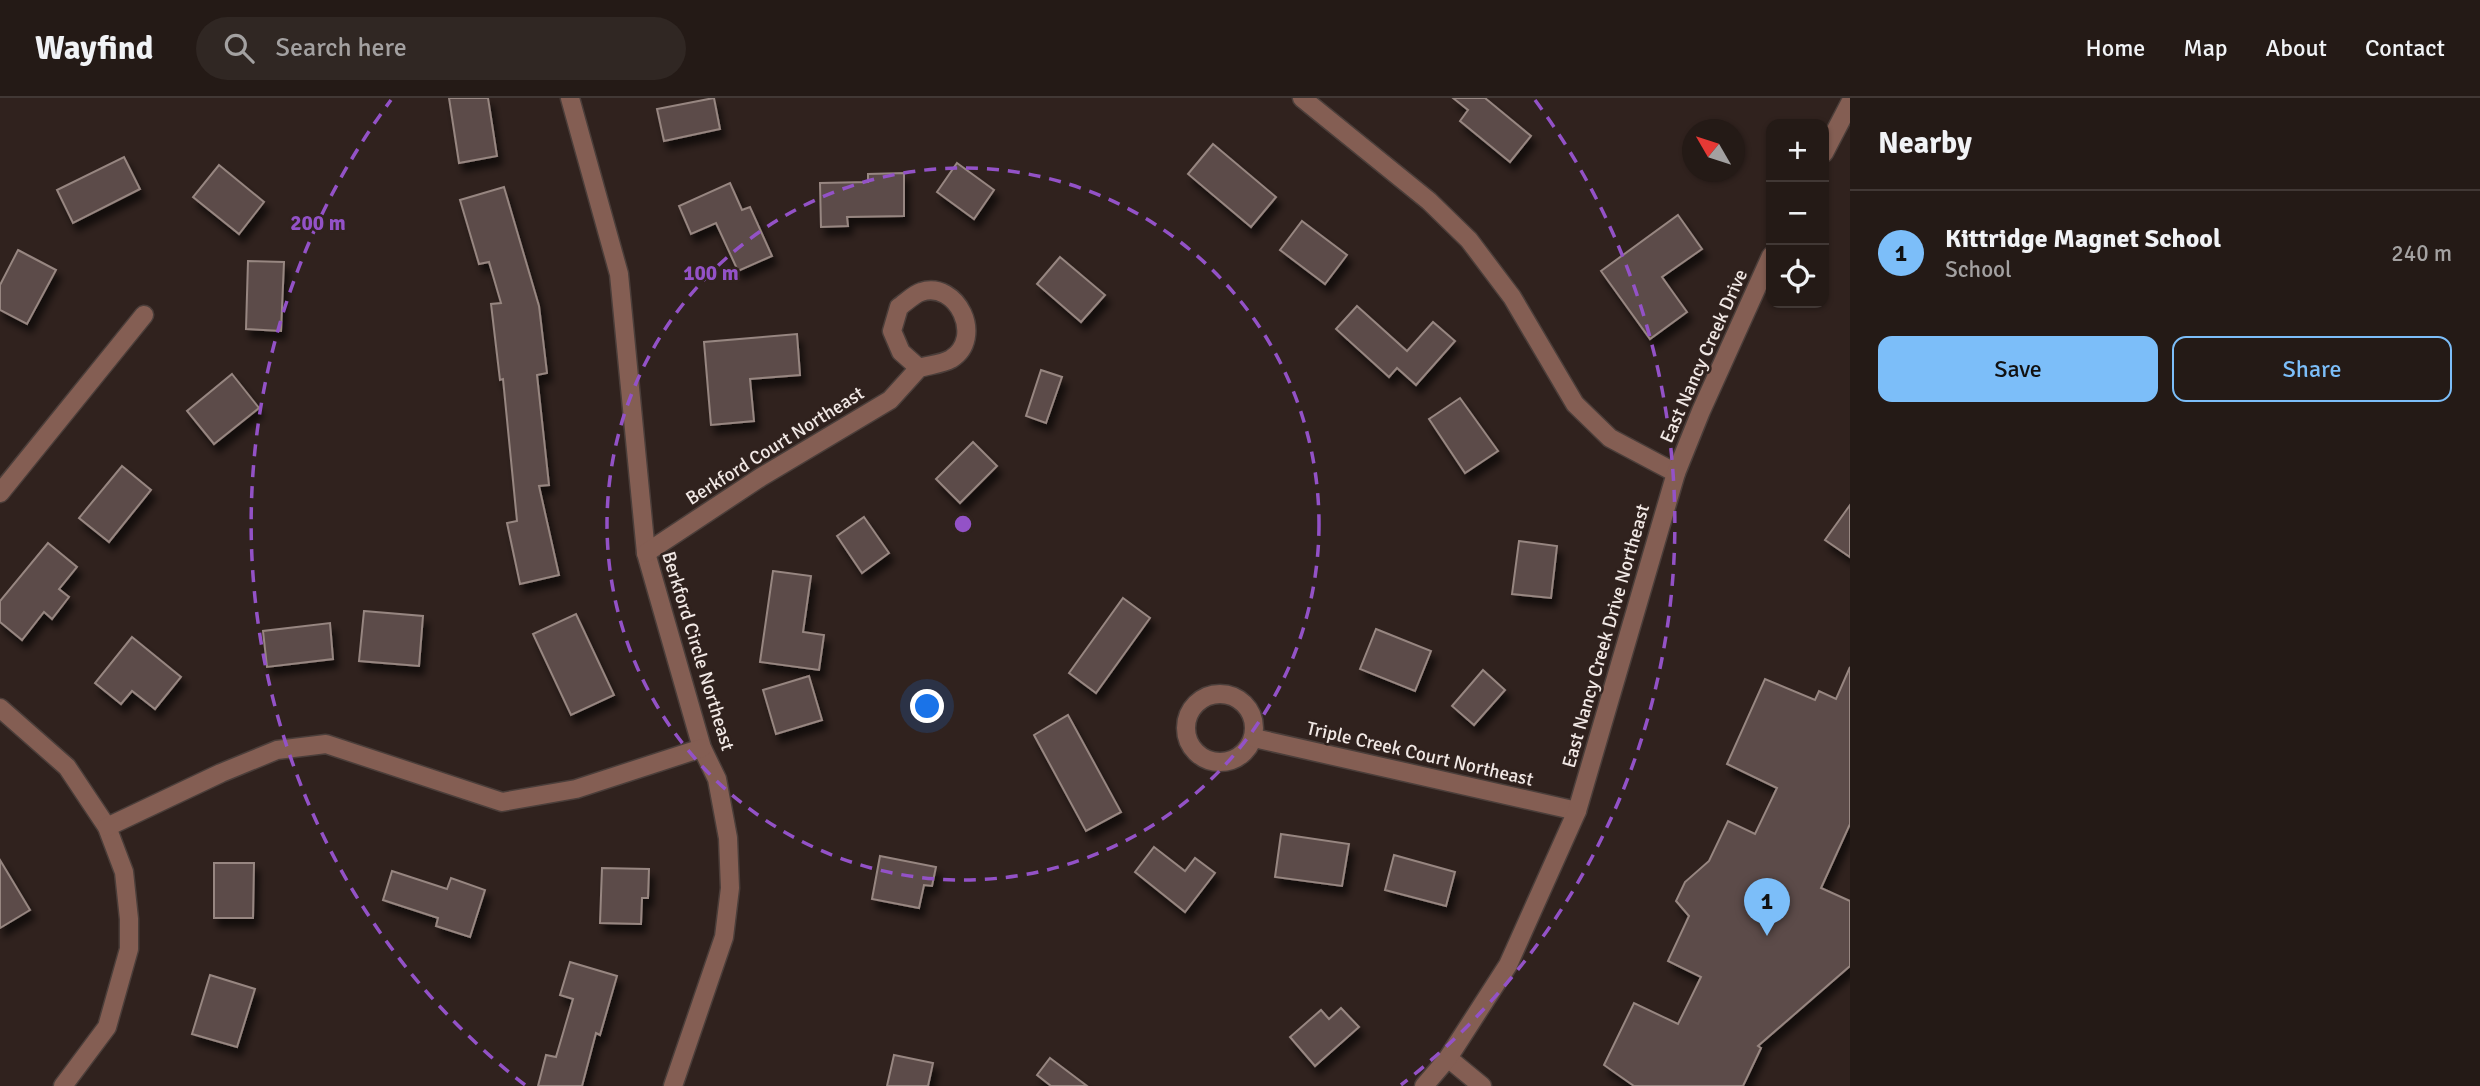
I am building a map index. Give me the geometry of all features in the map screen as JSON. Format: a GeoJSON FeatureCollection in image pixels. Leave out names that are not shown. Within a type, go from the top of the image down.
{"type":"FeatureCollection","features":[{"type":"Feature","properties":{"kind":"street","name":"Berkford Circle Northeast"},"geometry":{"type":"LineString","coordinates":[[570,98],[619,274],[646,553],[702,748],[717,779],[728,838],[730,888],[724,937],[673,1086]]}},
{"type":"Feature","properties":{"kind":"street"},"geometry":{"type":"LineString","coordinates":[[1302,98],[1429,201],[1469,240],[1512,297],[1575,404],[1610,438],[1676,473]]}},
{"type":"Feature","properties":{"kind":"street"},"geometry":{"type":"LineString","coordinates":[[1829,143],[1850,103]]}},
{"type":"Feature","properties":{"kind":"street","name":"East Nancy Creek Drive"},"geometry":{"type":"LineString","coordinates":[[1676,473],[1766,267]]}},
{"type":"Feature","properties":{"kind":"street"},"geometry":{"type":"LineString","coordinates":[[922,292],[943,293],[962,309],[967,332],[959,352],[949,360],[919,368],[901,352],[892,331],[899,307],[922,292]]}},
{"type":"Feature","properties":{"kind":"street"},"geometry":{"type":"LineString","coordinates":[[0,492],[144,315]]}},
{"type":"Feature","properties":{"kind":"street","name":"Berkford Court Northeast"},"geometry":{"type":"LineString","coordinates":[[646,553],[761,477],[890,400],[919,368]]}},
{"type":"Feature","properties":{"kind":"street","name":"East Nancy Creek Drive Northeast"},"geometry":{"type":"LineString","coordinates":[[1577,811],[1676,473]]}},
{"type":"Feature","properties":{"kind":"street"},"geometry":{"type":"LineString","coordinates":[[0,708],[67,767],[107,827],[124,872],[129,949],[107,1027],[63,1086]]}},
{"type":"Feature","properties":{"kind":"street","name":"Triple Creek Court Northeast"},"geometry":{"type":"LineString","coordinates":[[1254,738],[1577,811]]}},
{"type":"Feature","properties":{"kind":"street"},"geometry":{"type":"LineString","coordinates":[[107,827],[221,773],[277,750],[326,744],[502,802],[576,789],[702,748]]}},
{"type":"Feature","properties":{"kind":"street"},"geometry":{"type":"LineString","coordinates":[[1424,1086],[1448,1058],[1508,965],[1577,811]]}},
{"type":"Feature","properties":{"kind":"street"},"geometry":{"type":"LineString","coordinates":[[1448,1058],[1482,1086]]}},
{"type":"Feature","properties":{"kind":"building"},"geometry":{"type":"Polygon","coordinates":[[[449,98],[488,98],[497,156],[459,163],[449,98]]]}},
{"type":"Feature","properties":{"kind":"building"},"geometry":{"type":"Polygon","coordinates":[[[714,98],[720,129],[664,141],[657,109],[714,98]]]}},
{"type":"Feature","properties":{"kind":"building"},"geometry":{"type":"Polygon","coordinates":[[[1453,98],[1485,98],[1531,136],[1510,162],[1460,121],[1468,110],[1453,98]]]}},
{"type":"Feature","properties":{"kind":"building"},"geometry":{"type":"Polygon","coordinates":[[[1213,144],[1276,197],[1251,227],[1188,174],[1213,144]]]}},
{"type":"Feature","properties":{"kind":"building"},"geometry":{"type":"Polygon","coordinates":[[[124,157],[140,189],[73,223],[57,190],[124,157]]]}},
{"type":"Feature","properties":{"kind":"building"},"geometry":{"type":"Polygon","coordinates":[[[957,163],[994,190],[974,219],[937,192],[957,163]]]}},
{"type":"Feature","properties":{"kind":"building"},"geometry":{"type":"Polygon","coordinates":[[[219,165],[264,202],[239,234],[193,197],[219,165]]]}},
{"type":"Feature","properties":{"kind":"building"},"geometry":{"type":"Polygon","coordinates":[[[904,173],[904,216],[847,217],[848,226],[821,227],[820,183],[868,182],[868,174],[904,173]]]}},
{"type":"Feature","properties":{"kind":"building"},"geometry":{"type":"Polygon","coordinates":[[[730,183],[742,210],[750,207],[772,256],[738,271],[716,223],[691,234],[679,206],[730,183]]]}},
{"type":"Feature","properties":{"kind":"building"},"geometry":{"type":"Polygon","coordinates":[[[504,187],[539,306],[547,373],[537,375],[549,485],[539,486],[559,575],[520,584],[507,523],[517,521],[503,379],[500,380],[491,304],[501,303],[489,262],[479,264],[460,200],[504,187]]]}},
{"type":"Feature","properties":{"kind":"building"},"geometry":{"type":"Polygon","coordinates":[[[1678,215],[1702,249],[1662,277],[1687,312],[1650,339],[1601,271],[1678,215]]]}},
{"type":"Feature","properties":{"kind":"building"},"geometry":{"type":"Polygon","coordinates":[[[1302,221],[1347,255],[1325,284],[1280,250],[1302,221]]]}},
{"type":"Feature","properties":{"kind":"building"},"geometry":{"type":"Polygon","coordinates":[[[18,250],[56,270],[27,324],[0,310],[0,285],[18,250]]]}},
{"type":"Feature","properties":{"kind":"building"},"geometry":{"type":"Polygon","coordinates":[[[1060,257],[1105,295],[1081,322],[1037,284],[1060,257]]]}},
{"type":"Feature","properties":{"kind":"building"},"geometry":{"type":"Polygon","coordinates":[[[248,261],[284,262],[281,331],[246,329],[248,261]]]}},
{"type":"Feature","properties":{"kind":"building"},"geometry":{"type":"Polygon","coordinates":[[[1357,306],[1407,351],[1433,322],[1455,341],[1416,385],[1397,368],[1389,377],[1336,329],[1357,306]]]}},
{"type":"Feature","properties":{"kind":"building"},"geometry":{"type":"Polygon","coordinates":[[[797,334],[800,375],[750,379],[754,421],[711,425],[704,342],[797,334]]]}},
{"type":"Feature","properties":{"kind":"building"},"geometry":{"type":"Polygon","coordinates":[[[1041,370],[1062,377],[1046,423],[1026,416],[1041,370]]]}},
{"type":"Feature","properties":{"kind":"building"},"geometry":{"type":"Polygon","coordinates":[[[232,374],[259,408],[214,444],[187,411],[232,374]]]}},
{"type":"Feature","properties":{"kind":"building"},"geometry":{"type":"Polygon","coordinates":[[[1460,398],[1498,451],[1465,473],[1429,419],[1460,398]]]}},
{"type":"Feature","properties":{"kind":"building"},"geometry":{"type":"Polygon","coordinates":[[[973,442],[997,466],[960,503],[936,479],[973,442]]]}},
{"type":"Feature","properties":{"kind":"building"},"geometry":{"type":"Polygon","coordinates":[[[122,466],[151,490],[109,542],[79,518],[122,466]]]}},
{"type":"Feature","properties":{"kind":"building"},"geometry":{"type":"Polygon","coordinates":[[[1850,505],[1850,557],[1825,540],[1850,505]]]}},
{"type":"Feature","properties":{"kind":"building"},"geometry":{"type":"Polygon","coordinates":[[[864,517],[889,553],[862,573],[837,536],[864,517]]]}},
{"type":"Feature","properties":{"kind":"building"},"geometry":{"type":"Polygon","coordinates":[[[1519,541],[1557,546],[1551,598],[1512,594],[1519,541]]]}},
{"type":"Feature","properties":{"kind":"building"},"geometry":{"type":"Polygon","coordinates":[[[48,543],[77,567],[59,589],[69,597],[52,619],[44,612],[22,640],[0,622],[0,601],[48,543]]]}},
{"type":"Feature","properties":{"kind":"building"},"geometry":{"type":"Polygon","coordinates":[[[773,571],[811,576],[803,632],[824,635],[819,670],[760,662],[773,571]]]}},
{"type":"Feature","properties":{"kind":"building"},"geometry":{"type":"Polygon","coordinates":[[[1123,598],[1150,618],[1096,693],[1069,673],[1123,598]]]}},
{"type":"Feature","properties":{"kind":"building"},"geometry":{"type":"Polygon","coordinates":[[[364,611],[423,616],[419,666],[359,661],[364,611]]]}},
{"type":"Feature","properties":{"kind":"building"},"geometry":{"type":"Polygon","coordinates":[[[576,614],[614,695],[571,715],[533,634],[576,614]]]}},
{"type":"Feature","properties":{"kind":"building"},"geometry":{"type":"Polygon","coordinates":[[[330,623],[333,659],[267,667],[263,631],[330,623]]]}},
{"type":"Feature","properties":{"kind":"building"},"geometry":{"type":"Polygon","coordinates":[[[1376,629],[1431,651],[1415,691],[1360,669],[1376,629]]]}},
{"type":"Feature","properties":{"kind":"building"},"geometry":{"type":"Polygon","coordinates":[[[132,637],[181,677],[155,709],[132,691],[121,704],[95,683],[132,637]]]}},
{"type":"Feature","properties":{"kind":"building"},"geometry":{"type":"Polygon","coordinates":[[[1850,667],[1850,824],[1821,888],[1850,901],[1850,966],[1758,1046],[1761,1048],[1743,1086],[1634,1086],[1604,1065],[1634,1003],[1678,1024],[1701,977],[1668,961],[1689,916],[1676,901],[1685,882],[1709,861],[1728,821],[1755,834],[1777,788],[1727,764],[1765,679],[1815,700],[1819,691],[1836,699],[1850,667]]]}},
{"type":"Feature","properties":{"kind":"building"},"geometry":{"type":"Polygon","coordinates":[[[1483,670],[1505,690],[1474,725],[1452,706],[1483,670]]]}},
{"type":"Feature","properties":{"kind":"building"},"geometry":{"type":"Polygon","coordinates":[[[809,676],[822,720],[776,734],[763,690],[809,676]]]}},
{"type":"Feature","properties":{"kind":"building"},"geometry":{"type":"Polygon","coordinates":[[[1068,715],[1121,812],[1086,831],[1034,735],[1068,715]]]}},
{"type":"Feature","properties":{"kind":"building"},"geometry":{"type":"Polygon","coordinates":[[[1281,834],[1349,844],[1342,886],[1275,877],[1281,834]]]}},
{"type":"Feature","properties":{"kind":"building"},"geometry":{"type":"Polygon","coordinates":[[[1154,847],[1185,871],[1195,858],[1215,873],[1185,912],[1135,872],[1154,847]]]}},
{"type":"Feature","properties":{"kind":"building"},"geometry":{"type":"Polygon","coordinates":[[[1394,855],[1455,872],[1446,906],[1385,890],[1394,855]]]}},
{"type":"Feature","properties":{"kind":"building"},"geometry":{"type":"Polygon","coordinates":[[[880,856],[936,867],[932,886],[924,885],[919,908],[872,899],[880,856]]]}},
{"type":"Feature","properties":{"kind":"building"},"geometry":{"type":"Polygon","coordinates":[[[0,860],[30,910],[0,928],[0,860]]]}},
{"type":"Feature","properties":{"kind":"building"},"geometry":{"type":"Polygon","coordinates":[[[214,863],[254,863],[253,918],[214,918],[214,863]]]}},
{"type":"Feature","properties":{"kind":"building"},"geometry":{"type":"Polygon","coordinates":[[[602,868],[649,869],[648,898],[642,898],[641,924],[600,923],[602,868]]]}},
{"type":"Feature","properties":{"kind":"building"},"geometry":{"type":"Polygon","coordinates":[[[392,871],[447,889],[451,878],[485,890],[470,937],[436,926],[438,918],[383,900],[392,871]]]}},
{"type":"Feature","properties":{"kind":"building"},"geometry":{"type":"Polygon","coordinates":[[[570,962],[617,976],[600,1035],[596,1033],[582,1086],[538,1086],[546,1055],[556,1057],[573,999],[560,995],[570,962]]]}},
{"type":"Feature","properties":{"kind":"building"},"geometry":{"type":"Polygon","coordinates":[[[210,975],[255,989],[237,1047],[192,1034],[210,975]]]}},
{"type":"Feature","properties":{"kind":"building"},"geometry":{"type":"Polygon","coordinates":[[[1341,1008],[1359,1027],[1315,1066],[1290,1037],[1321,1010],[1329,1019],[1341,1008]]]}},
{"type":"Feature","properties":{"kind":"building"},"geometry":{"type":"Polygon","coordinates":[[[894,1055],[933,1063],[928,1086],[887,1086],[894,1055]]]}},
{"type":"Feature","properties":{"kind":"building"},"geometry":{"type":"Polygon","coordinates":[[[1050,1058],[1087,1086],[1051,1086],[1037,1075],[1050,1058]]]}},
{"type":"Feature","properties":{"kind":"place","name":"Kittridge Magnet School"},"geometry":{"type":"Point","coordinates":[1767,936]}}]}
